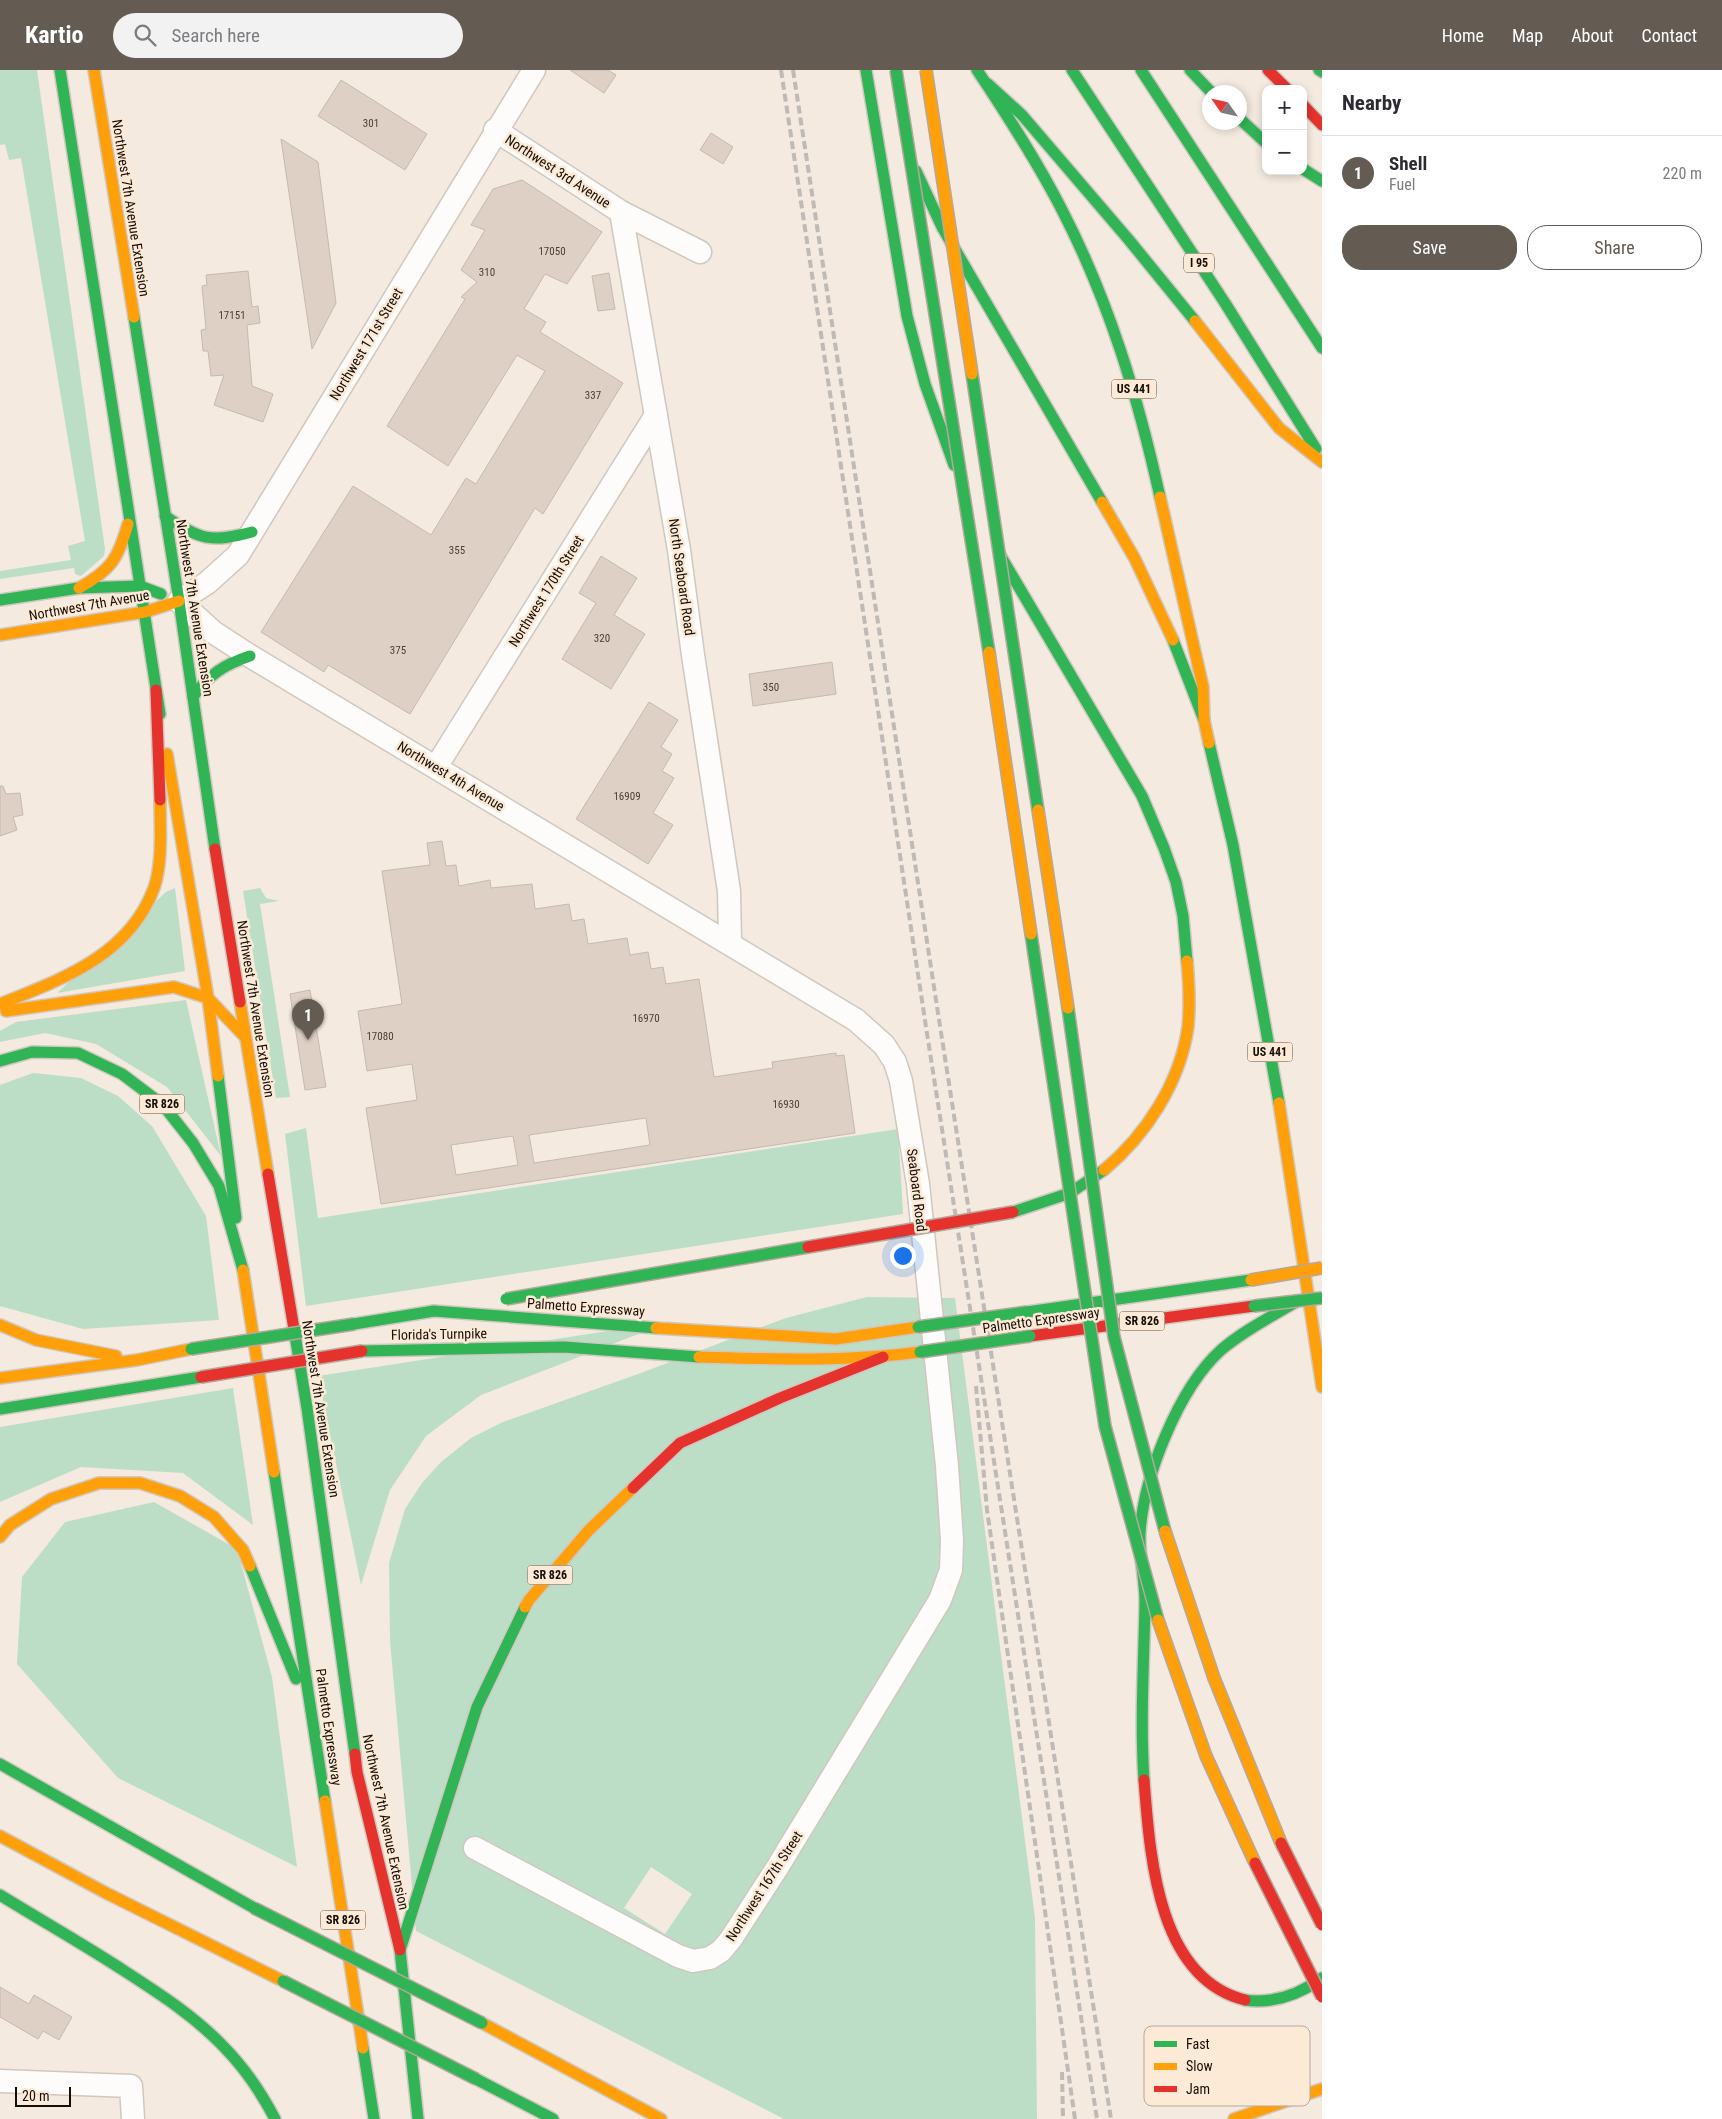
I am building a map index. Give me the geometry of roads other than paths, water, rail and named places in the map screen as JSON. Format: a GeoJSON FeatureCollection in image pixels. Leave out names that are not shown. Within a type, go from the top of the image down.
{"type":"FeatureCollection","features":[{"type":"Feature","properties":{"kind":"main road"},"geometry":{"type":"LineString","coordinates":[[60,70],[156,690],[208,998],[242,1262]]}},
{"type":"Feature","properties":{"kind":"main road","name":"Northwest 7th Avenue Extension"},"geometry":{"type":"LineString","coordinates":[[94,70],[166,516],[245,1037],[307,1408],[357,1772],[400,1950]]}},
{"type":"Feature","properties":{"kind":"main road"},"geometry":{"type":"LineString","coordinates":[[501,1300],[1013,1212],[1076,1189],[1108,1169],[1126,1151],[1158,1108],[1169,1087],[1180,1058],[1188,1030],[1187,946],[1181,904],[1171,867],[1142,796],[1025,600],[957,472],[941,431],[906,316],[866,70]]}},
{"type":"Feature","properties":{"kind":"main road"},"geometry":{"type":"LineString","coordinates":[[896,70],[978,577],[1105,1426],[1161,1632],[1206,1756],[1267,1890],[1322,1998]]}},
{"type":"Feature","properties":{"kind":"main road"},"geometry":{"type":"LineString","coordinates":[[926,70],[1068,1010],[1114,1337],[1167,1540],[1214,1678],[1279,1838],[1322,1925]]}},
{"type":"Feature","properties":{"kind":"main road","name":"US 441"},"geometry":{"type":"LineString","coordinates":[[977,70],[988,84],[1033,157],[1073,231],[1102,296],[1124,355],[1153,465],[1203,687],[1204,720],[1233,846],[1255,962],[1286,1144],[1322,1387]]}},
{"type":"Feature","properties":{"kind":"main road","name":"I 95"},"geometry":{"type":"LineString","coordinates":[[1072,70],[1219,294],[1322,458]]}},
{"type":"Feature","properties":{"kind":"main road"},"geometry":{"type":"LineString","coordinates":[[1141,70],[1322,348]]}},
{"type":"Feature","properties":{"kind":"main road"},"geometry":{"type":"LineString","coordinates":[[1190,70],[1204,85]]}},
{"type":"Feature","properties":{"kind":"main road"},"geometry":{"type":"LineString","coordinates":[[1268,70],[1283,85]]}},
{"type":"Feature","properties":{"kind":"main road"},"geometry":{"type":"LineString","coordinates":[[988,84],[1022,115],[1129,240],[1177,297],[1279,428],[1322,462]]}},
{"type":"Feature","properties":{"kind":"main road"},"geometry":{"type":"LineString","coordinates":[[889,101],[916,172],[942,227],[1135,559],[1162,616],[1204,720]]}},
{"type":"Feature","properties":{"kind":"main road"},"geometry":{"type":"LineString","coordinates":[[1307,109],[1322,125]]}},
{"type":"Feature","properties":{"kind":"main road"},"geometry":{"type":"LineString","coordinates":[[1247,126],[1262,139]]}},
{"type":"Feature","properties":{"kind":"main road"},"geometry":{"type":"LineString","coordinates":[[1307,172],[1322,181]]}},
{"type":"Feature","properties":{"kind":"main road"},"geometry":{"type":"LineString","coordinates":[[166,516],[185,530],[199,537],[212,540],[226,539],[252,532]]}},
{"type":"Feature","properties":{"kind":"main road"},"geometry":{"type":"LineString","coordinates":[[79,588],[112,567],[119,555],[130,518]]}},
{"type":"Feature","properties":{"kind":"main road","name":"Northwest 7th Avenue"},"geometry":{"type":"LineString","coordinates":[[0,600],[79,588],[140,586],[179,601]]}},
{"type":"Feature","properties":{"kind":"main road","name":"Northwest 7th Avenue"},"geometry":{"type":"LineString","coordinates":[[0,635],[144,612],[179,601]]}},
{"type":"Feature","properties":{"kind":"main road"},"geometry":{"type":"LineString","coordinates":[[193,697],[204,680],[216,670],[229,663],[250,656]]}},
{"type":"Feature","properties":{"kind":"main road"},"geometry":{"type":"LineString","coordinates":[[0,1004],[52,983],[96,960],[132,929],[154,888],[161,843],[156,690]]}},
{"type":"Feature","properties":{"kind":"main road"},"geometry":{"type":"LineString","coordinates":[[0,1012],[174,988],[208,998],[245,1037]]}},
{"type":"Feature","properties":{"kind":"main road","name":"SR 826"},"geometry":{"type":"LineString","coordinates":[[0,1061],[32,1052],[78,1053],[122,1074],[162,1104],[192,1142],[218,1186],[242,1262]]}},
{"type":"Feature","properties":{"kind":"main road","name":"Palmetto Expressway"},"geometry":{"type":"LineString","coordinates":[[242,1262],[374,2119]]}},
{"type":"Feature","properties":{"kind":"main road","name":"Palmetto Expressway"},"geometry":{"type":"LineString","coordinates":[[137,1360],[191,1349],[434,1311],[711,1332],[836,1339],[1251,1280],[1322,1268]]}},
{"type":"Feature","properties":{"kind":"main road","name":"Palmetto Expressway"},"geometry":{"type":"LineString","coordinates":[[884,1357],[1322,1298]]}},
{"type":"Feature","properties":{"kind":"main road"},"geometry":{"type":"LineString","coordinates":[[434,1311],[479,1303]]}},
{"type":"Feature","properties":{"kind":"main road"},"geometry":{"type":"LineString","coordinates":[[1294,1303],[1230,1343],[1211,1360],[1195,1380],[1177,1412],[1160,1449],[1140,1528],[1145,1597],[1142,1736],[1147,1824],[1160,1894],[1173,1935],[1187,1961],[1205,1981],[1230,1995],[1264,2002],[1292,1995],[1309,1988],[1322,1978]]}},
{"type":"Feature","properties":{"kind":"main road","name":"SR 826"},"geometry":{"type":"LineString","coordinates":[[0,1325],[36,1340],[137,1360]]}},
{"type":"Feature","properties":{"kind":"main road","name":"Florida's Turnpike"},"geometry":{"type":"LineString","coordinates":[[0,1409],[362,1351],[564,1347],[686,1358],[884,1357]]}},
{"type":"Feature","properties":{"kind":"main road","name":"SR 826"},"geometry":{"type":"LineString","coordinates":[[418,2119],[400,1950],[478,1707],[529,1600],[589,1530],[680,1443],[780,1398],[884,1357]]}},
{"type":"Feature","properties":{"kind":"main road"},"geometry":{"type":"LineString","coordinates":[[0,1378],[137,1360]]}},
{"type":"Feature","properties":{"kind":"main road"},"geometry":{"type":"LineString","coordinates":[[0,1536],[10,1525],[51,1498],[99,1483],[140,1483],[180,1496],[214,1518],[243,1550],[313,1721]]}},
{"type":"Feature","properties":{"kind":"main road"},"geometry":{"type":"LineString","coordinates":[[11,1756],[32,1782]]}},
{"type":"Feature","properties":{"kind":"main road"},"geometry":{"type":"LineString","coordinates":[[0,1764],[254,1908],[482,2023],[661,2119]]}},
{"type":"Feature","properties":{"kind":"main road"},"geometry":{"type":"LineString","coordinates":[[0,1836],[106,1893],[476,2078],[553,2119]]}},
{"type":"Feature","properties":{"kind":"main road"},"geometry":{"type":"LineString","coordinates":[[0,1895],[171,2000],[210,2032],[236,2060],[264,2099],[275,2119]]}},
{"type":"Feature","properties":{"kind":"main road"},"geometry":{"type":"LineString","coordinates":[[1310,2093],[1322,2089]]}},
{"type":"Feature","properties":{"kind":"main road"},"geometry":{"type":"LineString","coordinates":[[1234,2119],[1272,2106]]}},
{"type":"Feature","properties":{"kind":"street","name":"Northwest 171st Street"},"geometry":{"type":"LineString","coordinates":[[179,601],[207,583],[238,555],[534,70]]}},
{"type":"Feature","properties":{"kind":"street","name":"Northwest 3rd Avenue"},"geometry":{"type":"LineString","coordinates":[[496,130],[621,212],[700,252]]}},
{"type":"Feature","properties":{"kind":"street","name":"North Seaboard Road"},"geometry":{"type":"LineString","coordinates":[[621,212],[679,550],[729,891],[730,943]]}},
{"type":"Feature","properties":{"kind":"street","name":"Northwest 170th Street"},"geometry":{"type":"LineString","coordinates":[[436,767],[656,415]]}},
{"type":"Feature","properties":{"kind":"street","name":"Northwest 4th Avenue"},"geometry":{"type":"LineString","coordinates":[[179,601],[213,632],[250,656],[730,943]]}},
{"type":"Feature","properties":{"kind":"street","name":"Seaboard Road"},"geometry":{"type":"LineString","coordinates":[[730,943],[856,1020],[884,1045],[895,1062],[901,1081],[918,1184],[947,1466],[952,1540],[951,1570],[947,1584]]}},
{"type":"Feature","properties":{"kind":"street","name":"Northwest 167th Street"},"geometry":{"type":"LineString","coordinates":[[475,1848],[678,1956],[693,1961],[710,1958],[722,1951],[731,1939],[777,1868],[940,1600],[947,1584]]}},
{"type":"Feature","properties":{"kind":"street"},"geometry":{"type":"LineString","coordinates":[[0,2081],[131,2086],[133,2119]]}},
{"type":"Feature","properties":{"kind":"railway"},"geometry":{"type":"LineString","coordinates":[[781,70],[926,1027],[1097,2119]]}},
{"type":"Feature","properties":{"kind":"railway"},"geometry":{"type":"LineString","coordinates":[[793,70],[1111,2119]]}},
{"type":"Feature","properties":{"kind":"railway"},"geometry":{"type":"LineString","coordinates":[[976,1386],[987,1510],[1075,2119]]}},
{"type":"Feature","properties":{"kind":"railway"},"geometry":{"type":"LineString","coordinates":[[1062,2072],[1063,2119]]}},
{"type":"Feature","properties":{"kind":"place","name":"Shell"},"geometry":{"type":"Point","coordinates":[308,1040]}}]}
